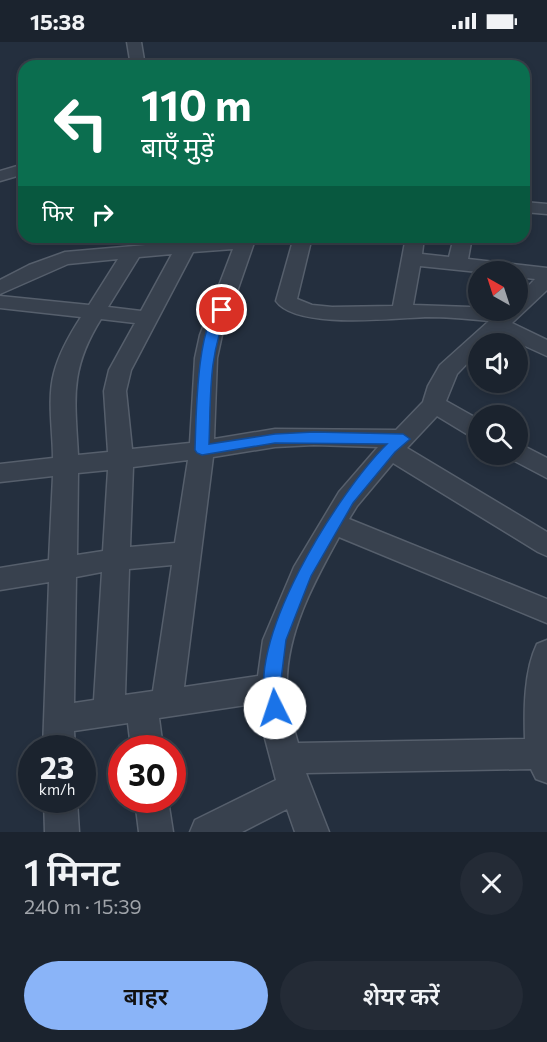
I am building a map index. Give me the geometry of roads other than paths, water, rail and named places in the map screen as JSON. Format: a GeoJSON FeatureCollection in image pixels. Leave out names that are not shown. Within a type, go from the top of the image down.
{"type":"FeatureCollection","features":[{"type":"Feature","properties":{"kind":"street"},"geometry":{"type":"LineString","coordinates":[[134,42],[137,60]]}},
{"type":"Feature","properties":{"kind":"street"},"geometry":{"type":"LineString","coordinates":[[0,176],[18,171]]}},
{"type":"Feature","properties":{"kind":"street"},"geometry":{"type":"LineString","coordinates":[[530,208],[547,209]]}},
{"type":"Feature","properties":{"kind":"street"},"geometry":{"type":"LineString","coordinates":[[65,258],[71,243]]}},
{"type":"Feature","properties":{"kind":"street"},"geometry":{"type":"LineString","coordinates":[[0,288],[36,269],[65,258],[221,243]]}},
{"type":"Feature","properties":{"kind":"street"},"geometry":{"type":"LineString","coordinates":[[149,735],[189,553],[202,450],[208,346],[246,243]]}},
{"type":"Feature","properties":{"kind":"street"},"geometry":{"type":"LineString","coordinates":[[301,243],[286,301],[290,306],[309,311],[343,314],[402,311],[468,313]]}},
{"type":"Feature","properties":{"kind":"street"},"geometry":{"type":"LineString","coordinates":[[402,311],[414,243]]}},
{"type":"Feature","properties":{"kind":"street"},"geometry":{"type":"LineString","coordinates":[[457,264],[462,243]]}},
{"type":"Feature","properties":{"kind":"street"},"geometry":{"type":"LineString","coordinates":[[109,711],[121,458],[115,392],[120,370],[186,247]]}},
{"type":"Feature","properties":{"kind":"street"},"geometry":{"type":"LineString","coordinates":[[132,252],[81,334],[65,373],[63,398],[66,465],[58,734],[109,711],[272,688]]}},
{"type":"Feature","properties":{"kind":"street"},"geometry":{"type":"LineString","coordinates":[[411,258],[547,276]]}},
{"type":"Feature","properties":{"kind":"street"},"geometry":{"type":"LineString","coordinates":[[528,296],[547,276]]}},
{"type":"Feature","properties":{"kind":"street"},"geometry":{"type":"LineString","coordinates":[[0,302],[147,318]]}},
{"type":"Feature","properties":{"kind":"street"},"geometry":{"type":"LineString","coordinates":[[312,832],[290,773],[272,688],[278,640],[304,575],[348,499],[434,404],[439,386],[448,370],[465,352],[503,321]]}},
{"type":"Feature","properties":{"kind":"street"},"geometry":{"type":"LineString","coordinates":[[517,321],[547,349]]}},
{"type":"Feature","properties":{"kind":"street"},"geometry":{"type":"LineString","coordinates":[[434,404],[468,424]]}},
{"type":"Feature","properties":{"kind":"street"},"geometry":{"type":"LineString","coordinates":[[0,473],[202,450],[275,438],[314,437],[397,444]]}},
{"type":"Feature","properties":{"kind":"street"},"geometry":{"type":"LineString","coordinates":[[397,444],[408,462],[547,545]]}},
{"type":"Feature","properties":{"kind":"street"},"geometry":{"type":"LineString","coordinates":[[528,458],[547,470]]}},
{"type":"Feature","properties":{"kind":"street"},"geometry":{"type":"LineString","coordinates":[[334,525],[547,611]]}},
{"type":"Feature","properties":{"kind":"street"},"geometry":{"type":"LineString","coordinates":[[0,579],[117,559],[189,553]]}},
{"type":"Feature","properties":{"kind":"street"},"geometry":{"type":"LineString","coordinates":[[207,832],[290,773],[545,761],[541,700],[547,653]]}},
{"type":"Feature","properties":{"kind":"street"},"geometry":{"type":"LineString","coordinates":[[61,813],[62,832]]}},
{"type":"Feature","properties":{"kind":"street"},"geometry":{"type":"LineString","coordinates":[[154,813],[156,832]]}}]}
